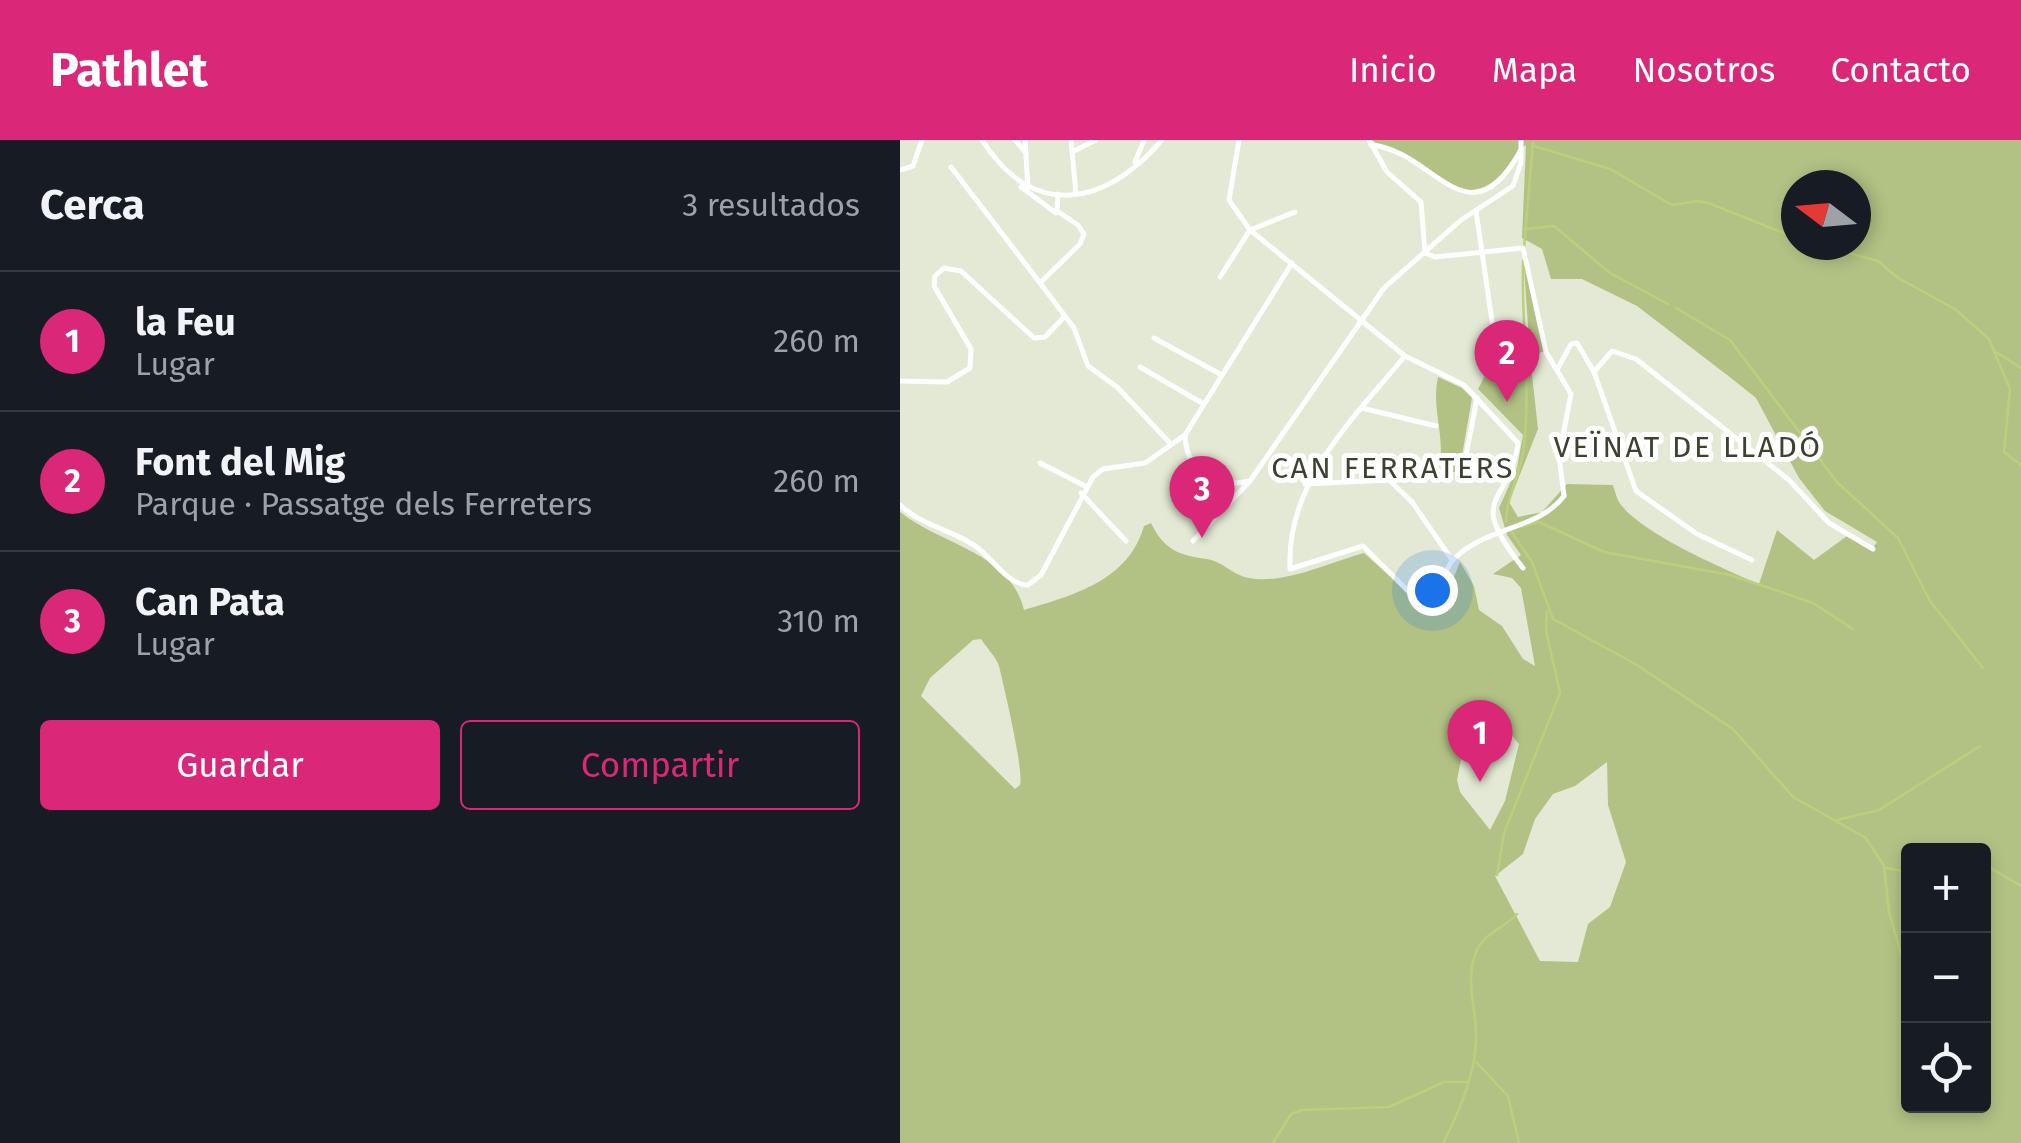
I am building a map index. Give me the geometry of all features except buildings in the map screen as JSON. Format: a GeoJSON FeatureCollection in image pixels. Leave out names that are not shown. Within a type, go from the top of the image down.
{"type":"FeatureCollection","features":[{"type":"Feature","properties":{"kind":"street"},"geometry":{"type":"LineString","coordinates":[[900,170],[913,166],[922,140]]}},
{"type":"Feature","properties":{"kind":"street"},"geometry":{"type":"LineString","coordinates":[[982,140],[1019,185],[1046,209],[1064,216]]}},
{"type":"Feature","properties":{"kind":"street"},"geometry":{"type":"LineString","coordinates":[[1015,140],[1026,153]]}},
{"type":"Feature","properties":{"kind":"street"},"geometry":{"type":"LineString","coordinates":[[1025,140],[1028,188]]}},
{"type":"Feature","properties":{"kind":"street"},"geometry":{"type":"LineString","coordinates":[[1071,140],[1076,194]]}},
{"type":"Feature","properties":{"kind":"street"},"geometry":{"type":"LineString","coordinates":[[1072,152],[1096,140]]}},
{"type":"Feature","properties":{"kind":"street"},"geometry":{"type":"LineString","coordinates":[[1134,165],[1144,140]]}},
{"type":"Feature","properties":{"kind":"street"},"geometry":{"type":"LineString","coordinates":[[1019,185],[1058,194],[1107,186],[1160,140]]}},
{"type":"Feature","properties":{"kind":"street"},"geometry":{"type":"LineString","coordinates":[[1239,140],[1229,200],[1250,230],[1405,356],[1464,385],[1518,443],[1493,502],[1497,529],[1523,568]]}},
{"type":"Feature","properties":{"kind":"street"},"geometry":{"type":"LineString","coordinates":[[1193,541],[1250,480],[1384,288],[1476,210],[1513,186],[1521,140]]}},
{"type":"Feature","properties":{"kind":"street"},"geometry":{"type":"LineString","coordinates":[[1370,142],[1472,194],[1497,183],[1522,149]]}},
{"type":"Feature","properties":{"kind":"street"},"geometry":{"type":"LineString","coordinates":[[1370,142],[1386,172],[1421,202],[1425,253]]}},
{"type":"Feature","properties":{"kind":"street"},"geometry":{"type":"LineString","coordinates":[[952,167],[1082,342],[1088,366],[1117,387],[1168,442]]}},
{"type":"Feature","properties":{"kind":"street"},"geometry":{"type":"LineString","coordinates":[[1040,284],[1080,244],[1084,234],[1054,203],[1058,194]]}},
{"type":"Feature","properties":{"kind":"street"},"geometry":{"type":"LineString","coordinates":[[1476,210],[1499,369]]}},
{"type":"Feature","properties":{"kind":"street"},"geometry":{"type":"LineString","coordinates":[[1220,277],[1250,230],[1295,212]]}},
{"type":"Feature","properties":{"kind":"street"},"geometry":{"type":"LineString","coordinates":[[1425,253],[1435,257],[1523,248],[1546,352],[1571,394],[1560,434],[1564,496],[1570,502]]}},
{"type":"Feature","properties":{"kind":"street"},"geometry":{"type":"LineString","coordinates":[[1250,480],[1220,484],[1209,480],[1196,470],[1186,453],[1185,435],[1292,263]]}},
{"type":"Feature","properties":{"kind":"street"},"geometry":{"type":"LineString","coordinates":[[900,381],[948,382],[970,368],[971,350],[934,286],[936,276],[944,268],[962,271],[1034,338],[1044,337],[1064,317]]}},
{"type":"Feature","properties":{"kind":"street"},"geometry":{"type":"LineString","coordinates":[[1154,338],[1220,374]]}},
{"type":"Feature","properties":{"kind":"street"},"geometry":{"type":"LineString","coordinates":[[1558,368],[1571,344],[1577,343],[1594,372],[1636,491],[1698,534],[1752,560]]}},
{"type":"Feature","properties":{"kind":"street"},"geometry":{"type":"LineString","coordinates":[[1594,372],[1612,351],[1636,359],[1789,480],[1829,522],[1873,549]]}},
{"type":"Feature","properties":{"kind":"street"},"geometry":{"type":"LineString","coordinates":[[1405,356],[1306,484],[1289,543],[1290,569],[1362,546],[1426,610],[1434,609],[1452,560],[1497,529],[1550,514],[1564,496]]}},
{"type":"Feature","properties":{"kind":"street"},"geometry":{"type":"LineString","coordinates":[[1140,367],[1204,404]]}},
{"type":"Feature","properties":{"kind":"street"},"geometry":{"type":"LineString","coordinates":[[1464,471],[1477,398]]}},
{"type":"Feature","properties":{"kind":"street"},"geometry":{"type":"LineString","coordinates":[[1362,408],[1436,426]]}},
{"type":"Feature","properties":{"kind":"street"},"geometry":{"type":"LineString","coordinates":[[900,506],[965,540],[1024,586],[1040,575],[1080,494],[1103,469],[1145,463],[1168,442],[1185,435]]}},
{"type":"Feature","properties":{"kind":"street"},"geometry":{"type":"LineString","coordinates":[[1040,463],[1085,486]]}},
{"type":"Feature","properties":{"kind":"street"},"geometry":{"type":"LineString","coordinates":[[1306,484],[1389,480],[1412,502],[1452,560]]}},
{"type":"Feature","properties":{"kind":"street"},"geometry":{"type":"LineString","coordinates":[[1080,494],[1126,541]]}},
{"type":"Feature","properties":{"kind":"green space"},"geometry":{"type":"Polygon","coordinates":[[[1371,140],[1519,140],[1519,148],[1495,180],[1470,190],[1459,189],[1371,140]]]}},
{"type":"Feature","properties":{"kind":"green space"},"geometry":{"type":"Polygon","coordinates":[[[1522,140],[2021,140],[2021,1143],[900,1143],[900,512],[989,562],[1016,590],[1024,610],[1080,591],[1112,573],[1126,560],[1144,526],[1151,523],[1173,550],[1212,560],[1249,578],[1292,576],[1364,553],[1432,614],[1440,611],[1460,562],[1474,586],[1479,610],[1502,626],[1523,659],[1535,666],[1521,588],[1512,578],[1493,574],[1521,555],[1507,535],[1499,508],[1517,468],[1523,435],[1478,389],[1489,368],[1505,373],[1510,362],[1530,356],[1538,429],[1509,502],[1518,517],[1542,512],[1567,484],[1613,485],[1620,504],[1648,528],[1759,584],[1777,530],[1814,560],[1847,536],[1872,549],[1877,542],[1825,511],[1799,478],[1756,398],[1637,306],[1582,279],[1551,279],[1542,249],[1522,238],[1526,145],[1522,148],[1522,140]],[[981,639],[973,640],[930,678],[921,696],[1015,789],[1020,785],[1019,763],[999,666],[981,639]],[[1483,728],[1462,755],[1457,780],[1460,792],[1490,830],[1505,801],[1519,744],[1508,731],[1483,728]],[[1607,762],[1575,786],[1553,794],[1535,819],[1523,854],[1495,876],[1540,961],[1578,962],[1588,924],[1610,907],[1626,862],[1608,805],[1607,762]]]}},
{"type":"Feature","properties":{"kind":"green space"},"geometry":{"type":"Polygon","coordinates":[[[1523,254],[1544,352],[1530,353],[1523,254]]]}},
{"type":"Feature","properties":{"kind":"green space","name":"CAN FERRATERS"},"geometry":{"type":"Polygon","coordinates":[[[1438,377],[1462,388],[1472,398],[1459,473],[1439,469],[1438,377]]]}},
{"type":"Feature","properties":{"kind":"waterway"},"geometry":{"type":"LineString","coordinates":[[1524,248],[1533,143]]}},
{"type":"Feature","properties":{"kind":"waterway"},"geometry":{"type":"LineString","coordinates":[[1534,146],[1610,169],[1672,205],[1698,201],[1711,204],[1781,232]]}},
{"type":"Feature","properties":{"kind":"waterway"},"geometry":{"type":"LineString","coordinates":[[1525,229],[1554,226],[1610,273],[1668,304]]}},
{"type":"Feature","properties":{"kind":"waterway"},"geometry":{"type":"LineString","coordinates":[[1871,259],[1955,309],[1989,339],[2010,389],[2004,452],[2021,465]]}},
{"type":"Feature","properties":{"kind":"waterway"},"geometry":{"type":"LineString","coordinates":[[1506,521],[1526,423],[1523,261]]}},
{"type":"Feature","properties":{"kind":"waterway"},"geometry":{"type":"LineString","coordinates":[[1676,308],[1730,340],[1837,482],[1898,538],[1930,601],[1983,668]]}},
{"type":"Feature","properties":{"kind":"waterway"},"geometry":{"type":"LineString","coordinates":[[1993,350],[2021,368]]}},
{"type":"Feature","properties":{"kind":"waterway"},"geometry":{"type":"LineString","coordinates":[[1522,527],[1539,522],[1604,552],[1730,575],[1813,603],[1853,629]]}},
{"type":"Feature","properties":{"kind":"waterway"},"geometry":{"type":"LineString","coordinates":[[1511,531],[1532,562],[1553,619],[1637,665],[1733,729],[1793,797],[1866,838],[1884,866],[1889,912],[1901,954]]}},
{"type":"Feature","properties":{"kind":"waterway"},"geometry":{"type":"LineString","coordinates":[[1497,875],[1504,833],[1560,693],[1546,630],[1547,611]]}},
{"type":"Feature","properties":{"kind":"waterway"},"geometry":{"type":"LineString","coordinates":[[1837,820],[1879,810],[1980,746]]}},
{"type":"Feature","properties":{"kind":"waterway"},"geometry":{"type":"LineString","coordinates":[[1886,868],[1901,871]]}},
{"type":"Feature","properties":{"kind":"waterway"},"geometry":{"type":"LineString","coordinates":[[1991,868],[2021,886]]}},
{"type":"Feature","properties":{"kind":"waterway"},"geometry":{"type":"LineString","coordinates":[[1443,1143],[1465,1093],[1475,1055],[1473,962],[1485,939],[1517,914]]}},
{"type":"Feature","properties":{"kind":"waterway"},"geometry":{"type":"LineString","coordinates":[[1476,1062],[1508,1096],[1519,1143]]}},
{"type":"Feature","properties":{"kind":"waterway"},"geometry":{"type":"LineString","coordinates":[[1273,1143],[1291,1114],[1302,1110],[1389,1107],[1444,1082],[1468,1082]]}},
{"type":"Feature","properties":{"kind":"place","name":"Font del Mig"},"geometry":{"type":"Point","coordinates":[1507,402]}},
{"type":"Feature","properties":{"kind":"place","name":"Can Pata"},"geometry":{"type":"Point","coordinates":[1202,538]}},
{"type":"Feature","properties":{"kind":"place","name":"la Feu"},"geometry":{"type":"Point","coordinates":[1480,782]}},
{"type":"Feature","properties":{"kind":"district","name":"VEÏNAT DE LLADÓ"},"geometry":{"type":"Point","coordinates":[1688,447]}},
{"type":"Feature","properties":{"kind":"district","name":"CAN FERRATERS"},"geometry":{"type":"Point","coordinates":[1393,468]}}]}
